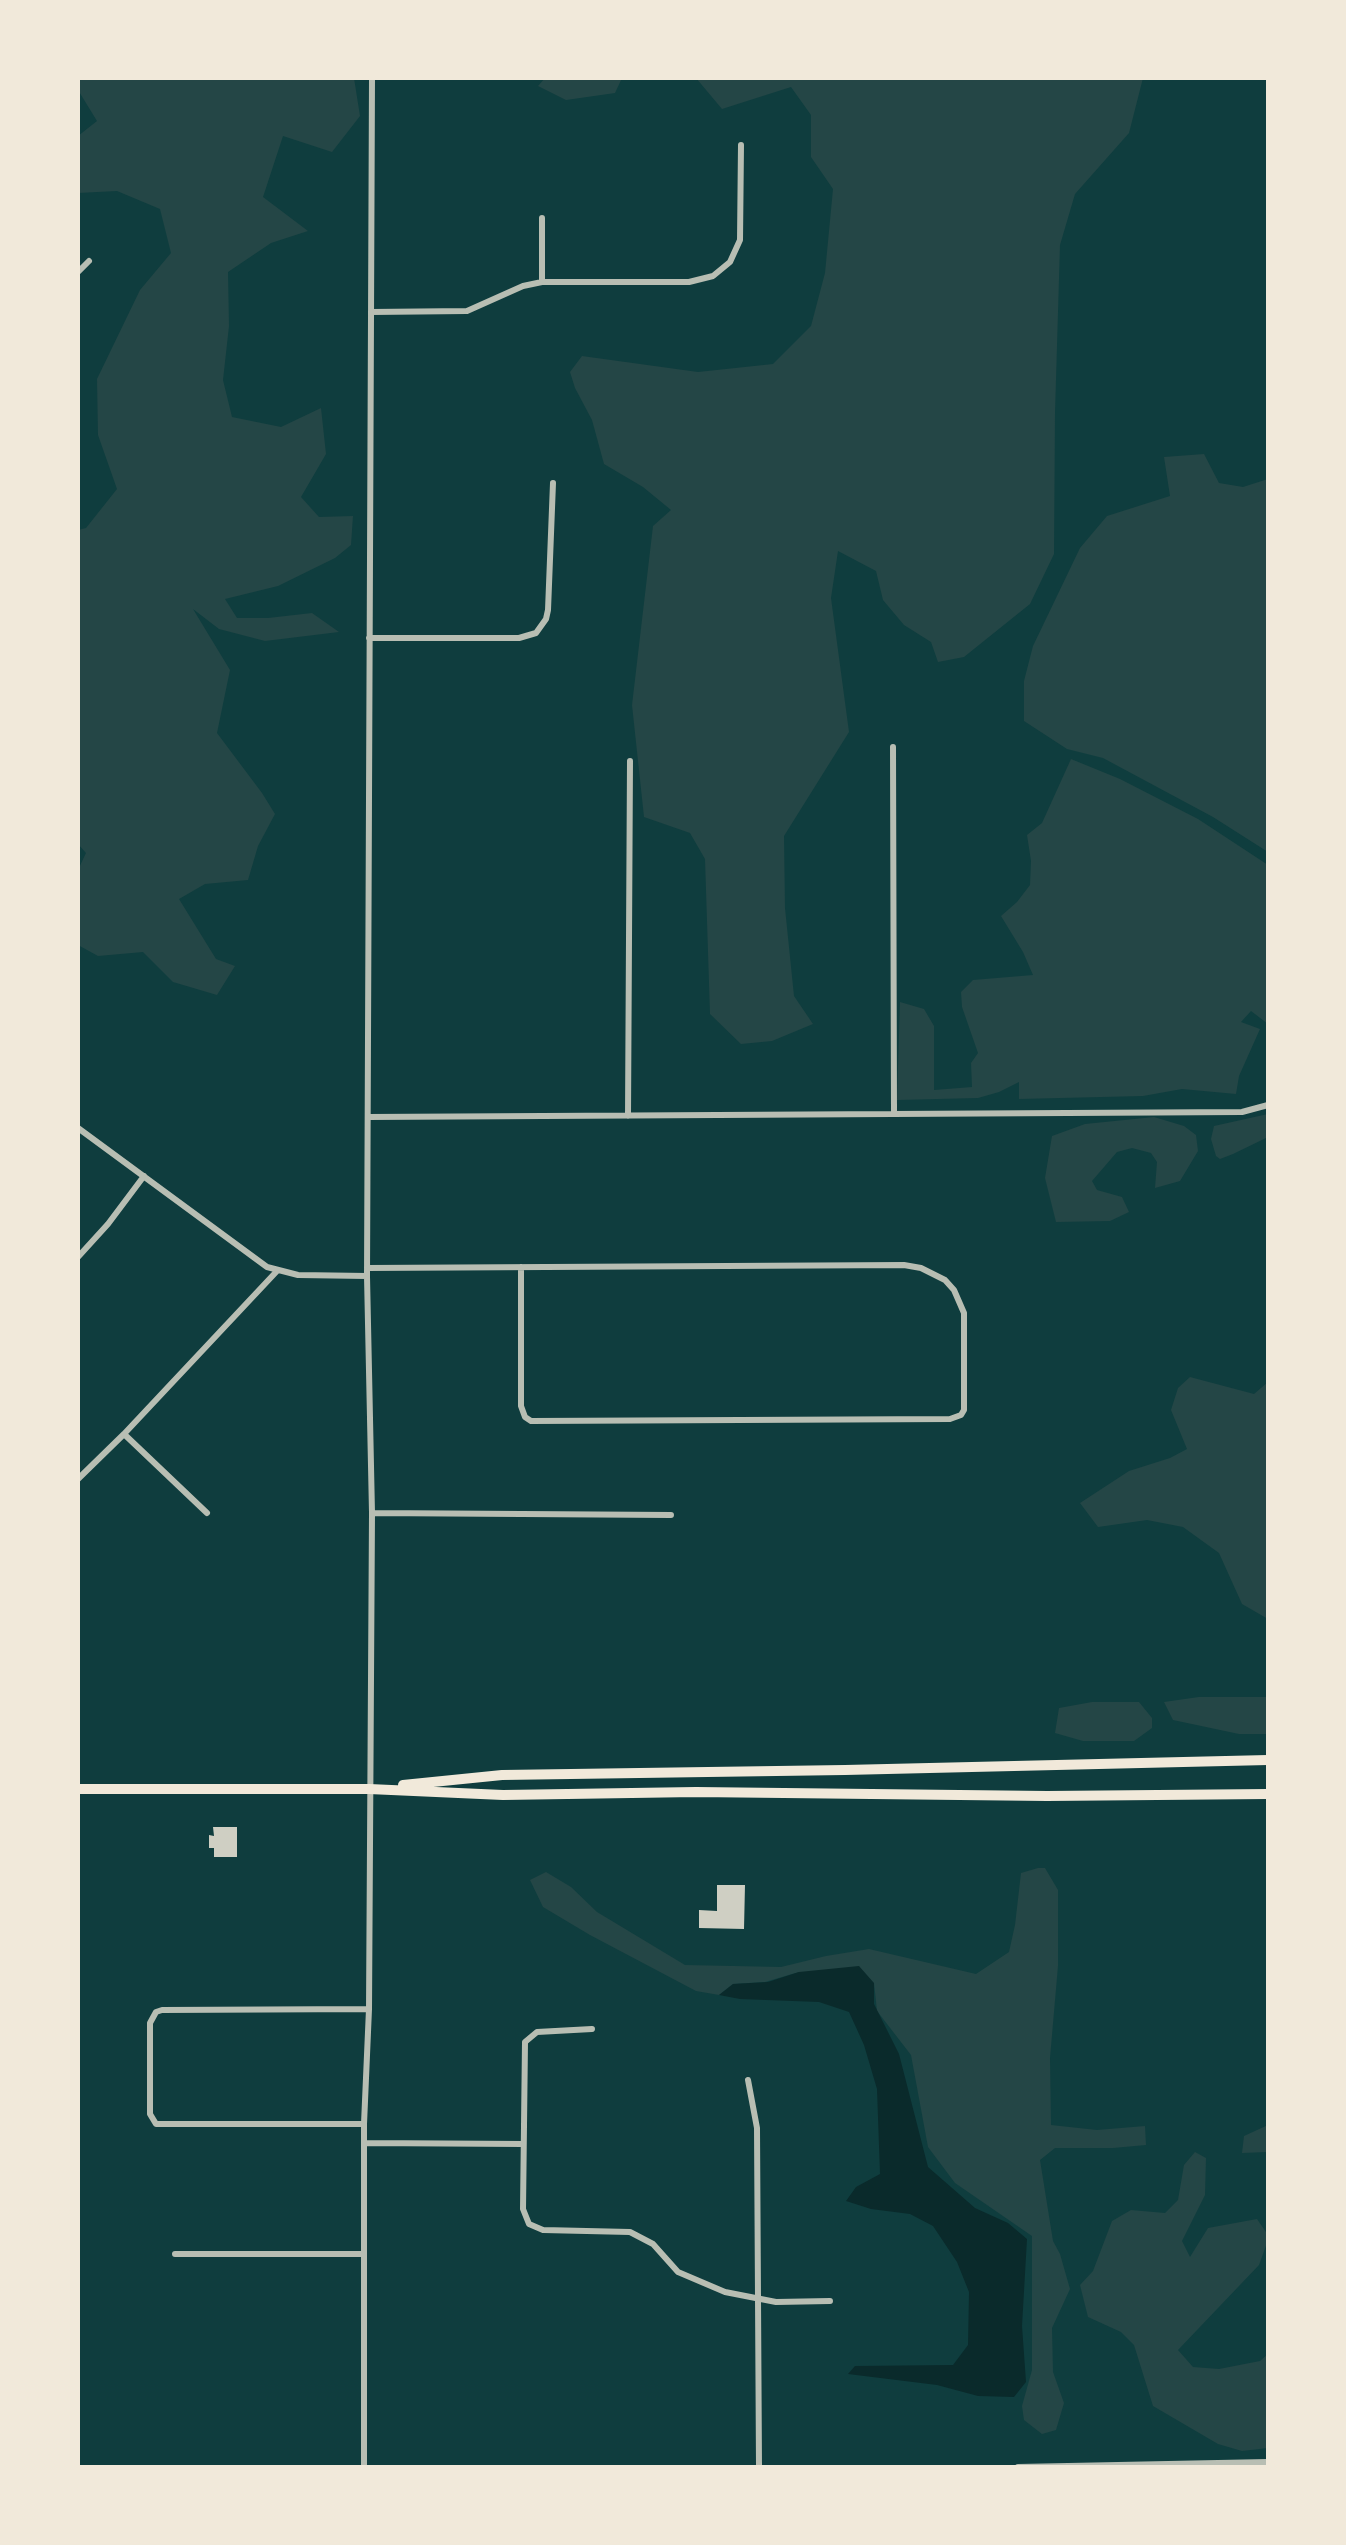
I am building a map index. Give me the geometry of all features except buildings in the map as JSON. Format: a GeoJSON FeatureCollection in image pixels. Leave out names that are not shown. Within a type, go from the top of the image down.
{"type":"FeatureCollection","features":[{"type":"Feature","properties":{"kind":"main road"},"geometry":{"type":"LineString","coordinates":[[369,1789],[502,1775],[1268,1760]]}},
{"type":"Feature","properties":{"kind":"main road"},"geometry":{"type":"LineString","coordinates":[[78,1789],[369,1789],[503,1795],[680,1792],[1031,1796],[1268,1794]]}},
{"type":"Feature","properties":{"kind":"street"},"geometry":{"type":"LineString","coordinates":[[364,2467],[364,2124],[369,2009],[372,1513],[367,1272],[372,78]]}},
{"type":"Feature","properties":{"kind":"street"},"geometry":{"type":"LineString","coordinates":[[371,312],[467,311],[523,286],[542,282],[689,282],[713,276],[730,262],[740,240],[741,145]]}},
{"type":"Feature","properties":{"kind":"street"},"geometry":{"type":"LineString","coordinates":[[542,218],[542,282]]}},
{"type":"Feature","properties":{"kind":"street"},"geometry":{"type":"LineString","coordinates":[[78,272],[89,261]]}},
{"type":"Feature","properties":{"kind":"street"},"geometry":{"type":"LineString","coordinates":[[369,638],[519,638],[536,633],[548,610],[553,483]]}},
{"type":"Feature","properties":{"kind":"street"},"geometry":{"type":"LineString","coordinates":[[893,747],[894,1114]]}},
{"type":"Feature","properties":{"kind":"street"},"geometry":{"type":"LineString","coordinates":[[628,1116],[630,761]]}},
{"type":"Feature","properties":{"kind":"street"},"geometry":{"type":"LineString","coordinates":[[368,1117],[1242,1112],[1268,1105]]}},
{"type":"Feature","properties":{"kind":"street"},"geometry":{"type":"LineString","coordinates":[[78,1128],[254,1259],[277,1271],[298,1275],[521,1267],[904,1265],[921,1268],[945,1280],[960,1301],[964,1313],[964,1410],[961,1415],[950,1419],[531,1421],[525,1417],[521,1406],[521,1267]]}},
{"type":"Feature","properties":{"kind":"street"},"geometry":{"type":"LineString","coordinates":[[78,1257],[108,1224],[144,1176]]}},
{"type":"Feature","properties":{"kind":"street"},"geometry":{"type":"LineString","coordinates":[[78,1479],[277,1271]]}},
{"type":"Feature","properties":{"kind":"street"},"geometry":{"type":"LineString","coordinates":[[124,1434],[207,1513]]}},
{"type":"Feature","properties":{"kind":"street"},"geometry":{"type":"LineString","coordinates":[[372,1513],[671,1515]]}},
{"type":"Feature","properties":{"kind":"street"},"geometry":{"type":"LineString","coordinates":[[364,2124],[156,2124],[150,2114],[150,2023],[156,2012],[162,2010],[369,2009]]}},
{"type":"Feature","properties":{"kind":"street"},"geometry":{"type":"LineString","coordinates":[[592,2029],[537,2032],[525,2042],[524,2218],[534,2228],[630,2232],[653,2244],[681,2274],[725,2292],[756,2299],[800,2303],[830,2301]]}},
{"type":"Feature","properties":{"kind":"street"},"geometry":{"type":"LineString","coordinates":[[748,2080],[757,2128],[759,2467]]}},
{"type":"Feature","properties":{"kind":"street"},"geometry":{"type":"LineString","coordinates":[[364,2143],[523,2144]]}},
{"type":"Feature","properties":{"kind":"street"},"geometry":{"type":"LineString","coordinates":[[175,2254],[364,2254]]}},
{"type":"Feature","properties":{"kind":"street"},"geometry":{"type":"LineString","coordinates":[[1018,2467],[1267,2464]]}},
{"type":"Feature","properties":{"kind":"shaded area"},"geometry":{"type":"Polygon","coordinates":[[[78,78],[354,78],[360,116],[332,152],[283,136],[263,197],[308,231],[271,243],[228,272],[229,326],[223,380],[232,417],[281,427],[321,408],[326,454],[301,497],[319,517],[353,516],[351,545],[335,558],[278,586],[225,599],[237,618],[312,613],[339,632],[265,641],[219,629],[193,609],[230,670],[217,733],[275,814],[258,846],[248,880],[205,884],[179,899],[216,959],[235,966],[217,995],[173,982],[143,952],[98,956],[78,945],[78,870],[86,853],[78,844],[78,530],[86,528],[117,489],[98,435],[97,379],[140,290],[171,253],[160,209],[117,191],[78,193],[78,136],[97,121],[78,90],[78,78]]]}},
{"type":"Feature","properties":{"kind":"shaded area"},"geometry":{"type":"Polygon","coordinates":[[[545,78],[622,78],[615,93],[566,100],[538,86],[545,78]]]}},
{"type":"Feature","properties":{"kind":"shaded area"},"geometry":{"type":"Polygon","coordinates":[[[696,78],[1143,78],[1129,133],[1075,194],[1060,245],[1054,554],[1030,604],[964,657],[938,662],[931,642],[904,625],[883,600],[876,571],[838,551],[831,598],[849,732],[784,836],[785,908],[794,996],[813,1024],[772,1041],[741,1044],[710,1014],[705,859],[690,833],[644,817],[632,705],[653,526],[671,510],[643,487],[604,464],[592,420],[570,372],[582,356],[698,372],[773,364],[811,326],[825,273],[833,189],[811,157],[811,115],[791,87],[722,109],[696,78]]]}},
{"type":"Feature","properties":{"kind":"shaded area"},"geometry":{"type":"Polygon","coordinates":[[[1204,454],[1219,483],[1243,487],[1268,479],[1268,852],[1213,817],[1103,758],[1067,749],[1024,721],[1024,681],[1033,646],[1080,548],[1107,516],[1170,496],[1164,457],[1204,454]]]}},
{"type":"Feature","properties":{"kind":"shaded area"},"geometry":{"type":"Polygon","coordinates":[[[1071,759],[1120,779],[1198,819],[1268,865],[1268,1024],[1251,1011],[1241,1022],[1260,1029],[1239,1076],[1236,1094],[1182,1089],[1143,1096],[1019,1099],[1019,1082],[978,1098],[897,1100],[900,1002],[924,1009],[934,1026],[934,1090],[972,1087],[971,1063],[978,1053],[962,1007],[961,992],[973,980],[1033,975],[1001,916],[1030,885],[1031,861],[1027,835],[1042,823],[1071,759]]]}},
{"type":"Feature","properties":{"kind":"shaded area"},"geometry":{"type":"Polygon","coordinates":[[[1268,1114],[1268,1137],[1220,1159],[1216,1156],[1211,1139],[1214,1126],[1268,1114]]]}},
{"type":"Feature","properties":{"kind":"shaded area"},"geometry":{"type":"Polygon","coordinates":[[[1154,1117],[1184,1126],[1196,1135],[1198,1151],[1180,1181],[1155,1188],[1157,1162],[1151,1153],[1132,1148],[1117,1152],[1092,1181],[1097,1190],[1122,1197],[1129,1212],[1110,1221],[1056,1222],[1045,1178],[1052,1136],[1085,1124],[1154,1117]]]}},
{"type":"Feature","properties":{"kind":"shaded area"},"geometry":{"type":"Polygon","coordinates":[[[1190,1377],[1254,1394],[1268,1382],[1268,1619],[1242,1604],[1219,1553],[1183,1527],[1147,1520],[1098,1527],[1080,1503],[1129,1471],[1187,1449],[1171,1410],[1178,1388],[1190,1377]]]}},
{"type":"Feature","properties":{"kind":"shaded area"},"geometry":{"type":"Polygon","coordinates":[[[1199,1697],[1268,1697],[1268,1734],[1239,1734],[1173,1720],[1164,1702],[1199,1697]]]}},
{"type":"Feature","properties":{"kind":"shaded area"},"geometry":{"type":"Polygon","coordinates":[[[1092,1702],[1139,1702],[1152,1718],[1152,1728],[1134,1741],[1083,1741],[1055,1733],[1059,1708],[1092,1702]]]}},
{"type":"Feature","properties":{"kind":"shaded area"},"geometry":{"type":"Polygon","coordinates":[[[1045,1868],[1058,1890],[1058,1966],[1050,2058],[1051,2125],[1097,2130],[1145,2126],[1146,2145],[1055,2148],[1040,2160],[1053,2241],[1070,2289],[1052,2328],[1053,2372],[1064,2403],[1056,2430],[1042,2434],[1024,2420],[1022,2406],[1032,2370],[1032,2236],[955,2183],[928,2147],[911,2055],[877,2011],[874,1983],[799,1972],[765,1982],[733,1984],[719,1995],[696,1991],[543,1907],[530,1880],[546,1872],[571,1887],[597,1912],[685,1965],[781,1967],[869,1949],[976,1974],[1009,1952],[1021,1873],[1045,1868]]]}},
{"type":"Feature","properties":{"kind":"shaded area"},"geometry":{"type":"Polygon","coordinates":[[[859,1966],[874,1983],[874,2004],[899,2054],[928,2167],[975,2208],[1008,2223],[1027,2239],[1022,2326],[1026,2382],[1014,2397],[978,2396],[937,2385],[848,2374],[855,2366],[953,2365],[968,2345],[969,2292],[957,2262],[933,2226],[910,2214],[871,2209],[846,2201],[856,2187],[880,2174],[877,2089],[864,2045],[849,2012],[819,2002],[740,1999],[719,1995],[733,1984],[768,1982],[799,1972],[859,1966]]]}},
{"type":"Feature","properties":{"kind":"shaded area"},"geometry":{"type":"Polygon","coordinates":[[[1268,2125],[1268,2152],[1242,2153],[1244,2136],[1268,2125]]]}},
{"type":"Feature","properties":{"kind":"shaded area"},"geometry":{"type":"Polygon","coordinates":[[[1195,2152],[1206,2158],[1205,2195],[1182,2241],[1190,2257],[1208,2228],[1257,2219],[1268,2240],[1259,2265],[1178,2350],[1193,2367],[1219,2369],[1260,2361],[1268,2354],[1268,2448],[1242,2451],[1218,2444],[1153,2406],[1134,2345],[1121,2332],[1088,2317],[1080,2285],[1093,2271],[1112,2221],[1131,2210],[1165,2213],[1178,2200],[1184,2165],[1195,2152]]]}}]}
